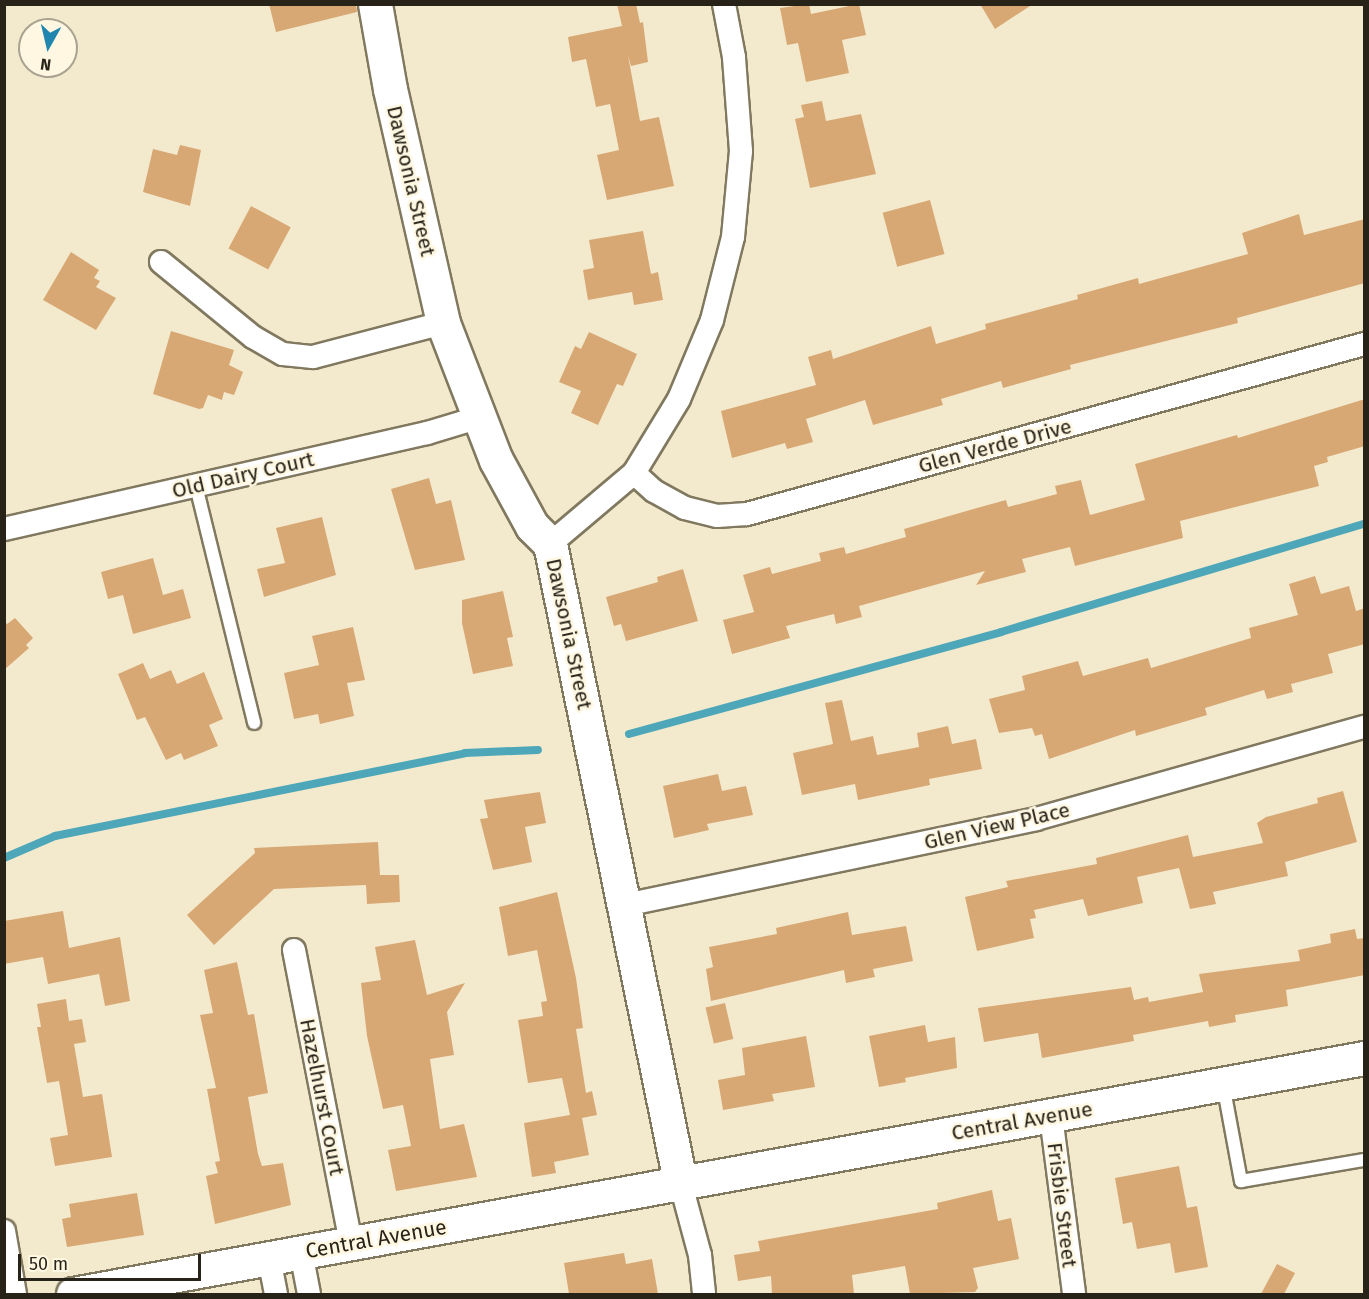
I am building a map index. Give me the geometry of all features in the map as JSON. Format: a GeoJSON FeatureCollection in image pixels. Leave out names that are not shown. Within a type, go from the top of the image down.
{"type":"FeatureCollection","features":[{"type":"Feature","properties":{"kind":"main road","name":"Dawsonia Street"},"geometry":{"type":"LineString","coordinates":[[375,4],[390,89],[443,323],[496,460],[532,526],[550,544],[680,1181]]}},
{"type":"Feature","properties":{"kind":"main road","name":"Central Avenue"},"geometry":{"type":"LineString","coordinates":[[73,1294],[680,1181],[1365,1058]]}},
{"type":"Feature","properties":{"kind":"street"},"geometry":{"type":"LineString","coordinates":[[550,544],[634,473],[658,437],[697,360],[715,310],[733,237],[741,151],[739,104],[724,4]]}},
{"type":"Feature","properties":{"kind":"street"},"geometry":{"type":"LineString","coordinates":[[160,262],[253,337],[283,354],[313,357],[443,323]]}},
{"type":"Feature","properties":{"kind":"street","name":"Glen Verde Drive"},"geometry":{"type":"LineString","coordinates":[[634,473],[654,491],[685,508],[717,516],[747,514],[1365,344]]}},
{"type":"Feature","properties":{"kind":"street","name":"Old Dairy Court"},"geometry":{"type":"LineString","coordinates":[[4,529],[428,433],[480,417]]}},
{"type":"Feature","properties":{"kind":"street","name":"Glen View Place"},"geometry":{"type":"LineString","coordinates":[[625,905],[1036,819],[1365,727]]}},
{"type":"Feature","properties":{"kind":"street","name":"Hazelhurst Court"},"geometry":{"type":"LineString","coordinates":[[294,950],[351,1244]]}},
{"type":"Feature","properties":{"kind":"street","name":"Frisbie Street"},"geometry":{"type":"LineString","coordinates":[[1052,1116],[1074,1294]]}},
{"type":"Feature","properties":{"kind":"street"},"geometry":{"type":"LineString","coordinates":[[680,1181],[700,1255],[704,1294]]}},
{"type":"Feature","properties":{"kind":"street"},"geometry":{"type":"LineString","coordinates":[[4,1231],[15,1294]]}},
{"type":"Feature","properties":{"kind":"street"},"geometry":{"type":"LineString","coordinates":[[301,1252],[309,1294]]}},
{"type":"Feature","properties":{"kind":"street"},"geometry":{"type":"LineString","coordinates":[[269,1258],[276,1294]]}},
{"type":"Feature","properties":{"kind":"lane"},"geometry":{"type":"LineString","coordinates":[[196,486],[254,723]]}},
{"type":"Feature","properties":{"kind":"lane"},"geometry":{"type":"LineString","coordinates":[[1223,1084],[1241,1180],[1365,1160]]}},
{"type":"Feature","properties":{"kind":"building"},"geometry":{"type":"Polygon","coordinates":[[[269,4],[356,4],[357,12],[276,32],[269,4]]]}},
{"type":"Feature","properties":{"kind":"building"},"geometry":{"type":"Polygon","coordinates":[[[617,4],[636,4],[640,23],[643,22],[648,62],[631,66],[628,55],[640,121],[659,117],[674,186],[607,200],[597,155],[619,150],[610,104],[596,107],[586,59],[572,62],[568,37],[622,26],[617,4]]]}},
{"type":"Feature","properties":{"kind":"building"},"geometry":{"type":"Polygon","coordinates":[[[809,4],[811,14],[859,4],[866,35],[842,40],[849,73],[806,82],[798,43],[787,45],[780,8],[809,4]]]}},
{"type":"Feature","properties":{"kind":"building"},"geometry":{"type":"Polygon","coordinates":[[[980,4],[1033,4],[995,29],[980,4]]]}},
{"type":"Feature","properties":{"kind":"building"},"geometry":{"type":"Polygon","coordinates":[[[822,101],[826,121],[861,114],[876,174],[810,188],[795,119],[804,117],[801,105],[822,101]]]}},
{"type":"Feature","properties":{"kind":"building"},"geometry":{"type":"Polygon","coordinates":[[[180,145],[201,150],[190,206],[143,192],[153,149],[177,155],[180,145]]]}},
{"type":"Feature","properties":{"kind":"building"},"geometry":{"type":"Polygon","coordinates":[[[930,200],[944,254],[897,267],[883,213],[930,200]]]}},
{"type":"Feature","properties":{"kind":"building"},"geometry":{"type":"Polygon","coordinates":[[[251,206],[291,227],[268,270],[228,248],[251,206]]]}},
{"type":"Feature","properties":{"kind":"building"},"geometry":{"type":"Polygon","coordinates":[[[1299,214],[1304,235],[1365,219],[1365,283],[1237,318],[1238,323],[1070,365],[1071,369],[1003,388],[1001,381],[941,399],[943,405],[873,425],[865,400],[806,419],[813,442],[787,449],[785,443],[732,458],[721,411],[816,385],[808,357],[831,350],[833,359],[931,326],[936,344],[986,329],[985,324],[1078,299],[1077,295],[1138,278],[1139,284],[1248,254],[1242,233],[1299,214]]]}},
{"type":"Feature","properties":{"kind":"building"},"geometry":{"type":"Polygon","coordinates":[[[643,231],[651,274],[658,272],[663,300],[634,305],[632,292],[588,300],[583,270],[594,268],[589,240],[643,231]]]}},
{"type":"Feature","properties":{"kind":"building"},"geometry":{"type":"Polygon","coordinates":[[[71,252],[99,270],[94,278],[100,281],[96,287],[116,298],[96,330],[43,300],[71,252]]]}},
{"type":"Feature","properties":{"kind":"building"},"geometry":{"type":"Polygon","coordinates":[[[171,331],[234,350],[229,365],[243,372],[234,395],[224,392],[222,400],[208,395],[203,408],[199,409],[153,394],[171,331]]]}},
{"type":"Feature","properties":{"kind":"building"},"geometry":{"type":"Polygon","coordinates":[[[589,332],[637,354],[623,386],[617,384],[598,425],[571,413],[581,391],[559,382],[575,346],[581,349],[589,332]]]}},
{"type":"Feature","properties":{"kind":"building"},"geometry":{"type":"Polygon","coordinates":[[[1365,399],[1365,446],[1327,457],[1328,462],[1314,466],[1319,486],[1180,521],[1183,538],[1075,566],[1070,547],[1022,559],[1026,572],[976,585],[985,571],[859,606],[862,617],[836,624],[834,614],[786,626],[790,638],[732,654],[723,620],[754,612],[743,575],[770,567],[772,574],[821,561],[819,553],[844,547],[846,554],[906,537],[904,529],[1006,500],[1008,507],[1057,494],[1055,486],[1081,480],[1090,515],[1145,500],[1135,464],[1237,435],[1238,438],[1365,399]]]}},
{"type":"Feature","properties":{"kind":"building"},"geometry":{"type":"Polygon","coordinates":[[[429,478],[436,504],[451,500],[465,560],[415,570],[391,489],[429,478]]]}},
{"type":"Feature","properties":{"kind":"building"},"geometry":{"type":"Polygon","coordinates":[[[322,517],[336,575],[264,597],[257,569],[285,563],[276,528],[322,517]]]}},
{"type":"Feature","properties":{"kind":"building"},"geometry":{"type":"Polygon","coordinates":[[[153,558],[163,595],[183,589],[191,618],[133,634],[123,595],[108,599],[101,572],[153,558]]]}},
{"type":"Feature","properties":{"kind":"building"},"geometry":{"type":"Polygon","coordinates":[[[683,569],[698,621],[626,641],[621,624],[614,626],[606,597],[658,582],[657,577],[683,569]]]}},
{"type":"Feature","properties":{"kind":"building"},"geometry":{"type":"Polygon","coordinates":[[[1315,576],[1321,594],[1349,586],[1356,611],[1365,608],[1365,644],[1328,654],[1333,673],[1291,684],[1293,692],[1267,699],[1264,690],[1205,708],[1207,715],[1136,736],[1135,730],[1049,759],[1042,734],[1035,736],[1032,728],[999,733],[989,699],[1025,690],[1022,676],[1078,661],[1083,676],[1148,658],[1151,668],[1251,638],[1249,628],[1298,615],[1289,584],[1315,576]]]}},
{"type":"Feature","properties":{"kind":"building"},"geometry":{"type":"Polygon","coordinates":[[[503,591],[513,637],[507,638],[513,666],[473,674],[462,623],[462,600],[503,591]]]}},
{"type":"Feature","properties":{"kind":"building"},"geometry":{"type":"Polygon","coordinates":[[[15,618],[33,638],[26,645],[29,648],[4,670],[4,621],[7,624],[15,618]]]}},
{"type":"Feature","properties":{"kind":"building"},"geometry":{"type":"Polygon","coordinates":[[[353,627],[365,680],[347,683],[354,716],[320,724],[318,714],[294,719],[284,673],[319,665],[312,636],[353,627]]]}},
{"type":"Feature","properties":{"kind":"building"},"geometry":{"type":"Polygon","coordinates":[[[143,663],[150,679],[171,670],[177,684],[204,672],[223,719],[209,725],[218,746],[184,760],[181,753],[166,760],[145,717],[137,720],[118,674],[143,663]]]}},
{"type":"Feature","properties":{"kind":"building"},"geometry":{"type":"Polygon","coordinates":[[[842,700],[851,741],[873,736],[877,755],[919,747],[917,733],[948,726],[952,744],[976,739],[982,769],[929,779],[930,785],[858,800],[855,784],[802,795],[793,753],[833,744],[825,703],[842,700]]]}},
{"type":"Feature","properties":{"kind":"building"},"geometry":{"type":"Polygon","coordinates":[[[718,774],[722,791],[746,786],[753,815],[707,824],[709,830],[674,838],[663,786],[718,774]]]}},
{"type":"Feature","properties":{"kind":"building"},"geometry":{"type":"Polygon","coordinates":[[[1343,791],[1357,842],[1285,862],[1288,876],[1213,892],[1216,904],[1190,909],[1179,868],[1137,877],[1143,903],[1088,916],[1083,899],[1034,910],[1036,918],[1030,919],[1034,938],[977,951],[965,897],[1008,887],[1006,881],[1097,864],[1096,858],[1188,835],[1193,857],[1263,843],[1257,823],[1266,817],[1318,803],[1317,798],[1343,791]]]}},
{"type":"Feature","properties":{"kind":"building"},"geometry":{"type":"Polygon","coordinates":[[[540,792],[546,823],[525,827],[532,862],[493,870],[480,819],[488,818],[484,800],[540,792]]]}},
{"type":"Feature","properties":{"kind":"building"},"geometry":{"type":"Polygon","coordinates":[[[378,842],[380,875],[399,875],[400,902],[367,904],[366,885],[274,889],[214,945],[187,915],[255,853],[254,848],[378,842]]]}},
{"type":"Feature","properties":{"kind":"building"},"geometry":{"type":"Polygon","coordinates":[[[557,892],[576,978],[583,1028],[576,1029],[586,1093],[592,1091],[597,1115],[582,1118],[589,1155],[554,1162],[556,1173],[532,1177],[524,1123],[570,1115],[562,1078],[528,1083],[518,1020],[543,1016],[541,1002],[547,1001],[537,950],[508,956],[499,907],[557,892]]]}},
{"type":"Feature","properties":{"kind":"building"},"geometry":{"type":"Polygon","coordinates":[[[63,911],[69,948],[120,937],[130,1001],[105,1006],[99,974],[48,984],[43,957],[4,964],[4,921],[63,911]]]}},
{"type":"Feature","properties":{"kind":"building"},"geometry":{"type":"Polygon","coordinates":[[[848,912],[852,935],[906,926],[913,961],[873,969],[875,977],[846,983],[844,970],[711,1001],[706,969],[713,967],[709,947],[777,934],[776,928],[848,912]]]}},
{"type":"Feature","properties":{"kind":"building"},"geometry":{"type":"Polygon","coordinates":[[[1355,929],[1357,939],[1365,938],[1365,975],[1286,990],[1288,1006],[1235,1015],[1236,1022],[1209,1027],[1208,1021],[1133,1035],[1134,1041],[1042,1058],[1038,1033],[984,1042],[978,1008],[1131,987],[1134,1000],[1148,997],[1149,1002],[1203,992],[1199,974],[1300,961],[1298,950],[1331,943],[1330,934],[1355,929]]]}},
{"type":"Feature","properties":{"kind":"building"},"geometry":{"type":"Polygon","coordinates":[[[415,940],[427,995],[465,983],[447,1012],[454,1055],[430,1059],[440,1129],[464,1124],[477,1177],[396,1191],[388,1150],[411,1146],[403,1105],[383,1109],[367,1036],[361,983],[381,980],[375,947],[415,940]]]}},
{"type":"Feature","properties":{"kind":"building"},"geometry":{"type":"Polygon","coordinates":[[[237,962],[248,1015],[254,1014],[268,1093],[248,1097],[258,1154],[262,1166],[283,1163],[291,1205],[215,1224],[206,1176],[218,1173],[215,1162],[220,1161],[207,1089],[216,1088],[200,1015],[213,1013],[204,970],[237,962]]]}},
{"type":"Feature","properties":{"kind":"building"},"geometry":{"type":"Polygon","coordinates":[[[66,999],[69,1021],[82,1019],[86,1042],[74,1044],[83,1097],[102,1094],[112,1157],[55,1166],[50,1138],[68,1135],[59,1081],[47,1083],[37,1027],[41,1027],[37,1004],[66,999]]]}},
{"type":"Feature","properties":{"kind":"building"},"geometry":{"type":"Polygon","coordinates":[[[725,1003],[733,1039],[714,1044],[706,1007],[725,1003]]]}},
{"type":"Feature","properties":{"kind":"building"},"geometry":{"type":"Polygon","coordinates":[[[925,1025],[928,1042],[955,1037],[957,1068],[905,1078],[906,1082],[879,1087],[869,1036],[925,1025]]]}},
{"type":"Feature","properties":{"kind":"building"},"geometry":{"type":"Polygon","coordinates":[[[806,1036],[815,1087],[772,1094],[774,1101],[723,1110],[718,1080],[745,1075],[742,1048],[806,1036]]]}},
{"type":"Feature","properties":{"kind":"building"},"geometry":{"type":"Polygon","coordinates":[[[1179,1166],[1187,1208],[1197,1206],[1208,1267],[1175,1273],[1170,1243],[1137,1249],[1132,1222],[1123,1224],[1115,1178],[1179,1166]]]}},
{"type":"Feature","properties":{"kind":"building"},"geometry":{"type":"Polygon","coordinates":[[[992,1190],[998,1221],[1011,1218],[1019,1259],[973,1268],[978,1288],[975,1292],[910,1294],[905,1266],[852,1275],[854,1294],[772,1294],[771,1276],[738,1281],[734,1255],[760,1251],[758,1241],[938,1209],[937,1203],[992,1190]]]}},
{"type":"Feature","properties":{"kind":"building"},"geometry":{"type":"Polygon","coordinates":[[[137,1193],[144,1235],[67,1247],[62,1219],[71,1217],[69,1204],[137,1193]]]}},
{"type":"Feature","properties":{"kind":"building"},"geometry":{"type":"Polygon","coordinates":[[[624,1253],[626,1264],[652,1259],[658,1294],[569,1294],[564,1263],[624,1253]]]}},
{"type":"Feature","properties":{"kind":"building"},"geometry":{"type":"Polygon","coordinates":[[[1277,1264],[1295,1273],[1284,1294],[1261,1294],[1277,1264]]]}},
{"type":"Feature","properties":{"kind":"waterway"},"geometry":{"type":"LineString","coordinates":[[629,734],[1001,632],[1364,524]]}},
{"type":"Feature","properties":{"kind":"waterway"},"geometry":{"type":"LineString","coordinates":[[4,858],[55,836],[465,753],[538,750]]}}]}
